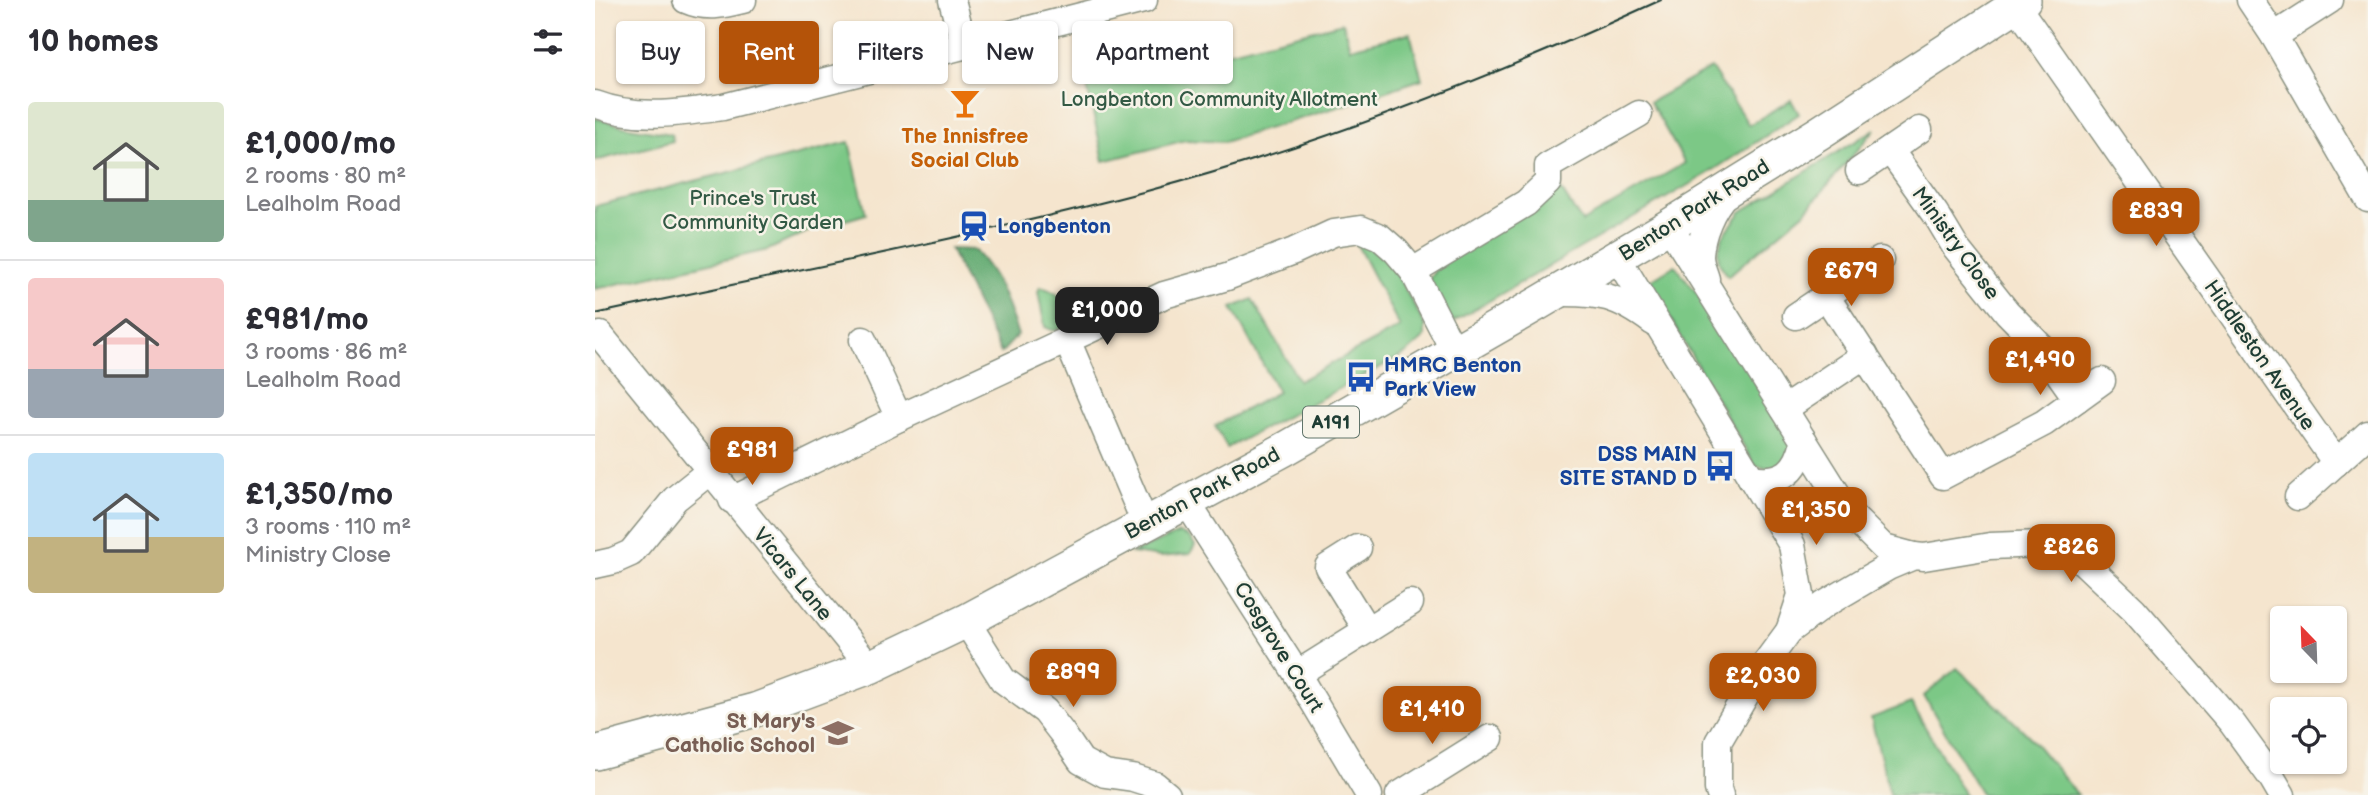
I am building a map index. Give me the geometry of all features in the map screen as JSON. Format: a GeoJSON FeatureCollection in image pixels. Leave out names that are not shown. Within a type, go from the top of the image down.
{"type":"FeatureCollection","features":[{"type":"Feature","properties":{"kind":"main road","name":"Benton Park Road"},"geometry":{"type":"LineString","coordinates":[[595,753],[755,710],[870,667],[966,621],[1285,449],[1557,293],[1730,188],[2020,3]]}},
{"type":"Feature","properties":{"kind":"street"},"geometry":{"type":"LineString","coordinates":[[686,0],[711,6],[743,0]]}},
{"type":"Feature","properties":{"kind":"street"},"geometry":{"type":"LineString","coordinates":[[952,0],[962,38]]}},
{"type":"Feature","properties":{"kind":"street"},"geometry":{"type":"LineString","coordinates":[[1058,22],[1144,0]]}},
{"type":"Feature","properties":{"kind":"street"},"geometry":{"type":"LineString","coordinates":[[2250,0],[2359,162],[2368,199]]}},
{"type":"Feature","properties":{"kind":"street"},"geometry":{"type":"LineString","coordinates":[[2274,36],[2330,0]]}},
{"type":"Feature","properties":{"kind":"street","name":"Hiddleston Avenue"},"geometry":{"type":"LineString","coordinates":[[2020,3],[2336,463]]}},
{"type":"Feature","properties":{"kind":"street"},"geometry":{"type":"LineString","coordinates":[[595,104],[611,110],[662,115],[723,107],[962,47]]}},
{"type":"Feature","properties":{"kind":"street"},"geometry":{"type":"LineString","coordinates":[[1413,271],[1526,203],[1548,181],[1548,166],[1639,114]]}},
{"type":"Feature","properties":{"kind":"street"},"geometry":{"type":"LineString","coordinates":[[1859,171],[1919,130]]}},
{"type":"Feature","properties":{"kind":"street","name":"Ministry Close"},"geometry":{"type":"LineString","coordinates":[[1890,150],[1935,213],[1955,248],[2007,312],[2051,357],[2077,399]]}},
{"type":"Feature","properties":{"kind":"street"},"geometry":{"type":"LineString","coordinates":[[1710,291],[1700,258],[1705,232],[1716,205],[1730,188]]}},
{"type":"Feature","properties":{"kind":"street"},"geometry":{"type":"LineString","coordinates":[[1669,226],[1849,513],[1884,548],[1924,557],[1990,546],[2045,544],[2077,556],[2134,610],[2232,723],[2282,795]]}},
{"type":"Feature","properties":{"kind":"street"},"geometry":{"type":"LineString","coordinates":[[733,500],[899,418],[1164,295],[1227,276],[1333,233],[1361,229],[1380,237],[1396,251],[1413,271],[1454,351]]}},
{"type":"Feature","properties":{"kind":"street"},"geometry":{"type":"LineString","coordinates":[[1617,257],[1792,545],[1801,595],[1789,631]]}},
{"type":"Feature","properties":{"kind":"street"},"geometry":{"type":"LineString","coordinates":[[1796,316],[1880,260]]}},
{"type":"Feature","properties":{"kind":"street"},"geometry":{"type":"LineString","coordinates":[[1557,293],[1584,292],[1610,296],[1634,308],[1657,325]]}},
{"type":"Feature","properties":{"kind":"street"},"geometry":{"type":"LineString","coordinates":[[1826,296],[1943,476],[2044,423],[2102,381]]}},
{"type":"Feature","properties":{"kind":"street"},"geometry":{"type":"LineString","coordinates":[[863,340],[899,418]]}},
{"type":"Feature","properties":{"kind":"street"},"geometry":{"type":"LineString","coordinates":[[1067,340],[1145,523]]}},
{"type":"Feature","properties":{"kind":"street","name":"Vicars Lane"},"geometry":{"type":"LineString","coordinates":[[602,350],[710,471],[870,667]]}},
{"type":"Feature","properties":{"kind":"street"},"geometry":{"type":"LineString","coordinates":[[1784,409],[1865,355]]}},
{"type":"Feature","properties":{"kind":"street"},"geometry":{"type":"LineString","coordinates":[[2298,497],[2368,434]]}},
{"type":"Feature","properties":{"kind":"street"},"geometry":{"type":"LineString","coordinates":[[1751,478],[1766,481],[1788,474],[1801,456],[1804,441]]}},
{"type":"Feature","properties":{"kind":"street"},"geometry":{"type":"LineString","coordinates":[[595,565],[631,553],[675,499],[710,471]]}},
{"type":"Feature","properties":{"kind":"street","name":"Cosgrove Court"},"geometry":{"type":"LineString","coordinates":[[1186,501],[1297,674],[1369,795]]}},
{"type":"Feature","properties":{"kind":"street"},"geometry":{"type":"LineString","coordinates":[[1358,548],[1328,566],[1367,630]]}},
{"type":"Feature","properties":{"kind":"street"},"geometry":{"type":"LineString","coordinates":[[1720,795],[1718,742],[1761,668],[1789,631],[1825,604],[1873,575],[1914,556]]}},
{"type":"Feature","properties":{"kind":"street"},"geometry":{"type":"LineString","coordinates":[[1297,674],[1411,603]]}},
{"type":"Feature","properties":{"kind":"street"},"geometry":{"type":"LineString","coordinates":[[966,621],[1003,680],[1045,711],[1081,761],[1105,774],[1133,778],[1154,785],[1167,795]]}},
{"type":"Feature","properties":{"kind":"street"},"geometry":{"type":"LineString","coordinates":[[1398,795],[1490,738]]}},
{"type":"Feature","properties":{"kind":"green space","name":"Longbenton Community Allotment"},"geometry":{"type":"Polygon","coordinates":[[[1343,23],[1350,48],[1410,33],[1422,79],[1224,142],[1186,140],[1104,161],[1087,87],[1099,84],[1233,84],[1233,50],[1343,23]]]}},
{"type":"Feature","properties":{"kind":"green space"},"geometry":{"type":"Polygon","coordinates":[[[1711,68],[1749,125],[1791,100],[1799,114],[1709,173],[1453,322],[1427,282],[1438,266],[1560,188],[1582,222],[1685,163],[1650,102],[1711,68]]]}},
{"type":"Feature","properties":{"kind":"green space"},"geometry":{"type":"Polygon","coordinates":[[[595,118],[671,134],[673,141],[595,161],[595,118]]]}},
{"type":"Feature","properties":{"kind":"green space"},"geometry":{"type":"Polygon","coordinates":[[[1875,129],[1805,212],[1728,276],[1719,263],[1718,251],[1723,236],[1741,212],[1875,129]]]}},
{"type":"Feature","properties":{"kind":"green space","name":"Prince's Trust Community Garden"},"geometry":{"type":"Polygon","coordinates":[[[849,142],[866,214],[809,231],[768,250],[595,289],[595,206],[849,142]]]}},
{"type":"Feature","properties":{"kind":"green space"},"geometry":{"type":"Polygon","coordinates":[[[1355,241],[1377,248],[1396,273],[1425,325],[1425,337],[1407,353],[1227,448],[1215,426],[1278,392],[1232,308],[1252,299],[1299,381],[1400,327],[1355,241]]]}},
{"type":"Feature","properties":{"kind":"green space"},"geometry":{"type":"Polygon","coordinates":[[[950,249],[974,250],[1001,290],[1018,335],[1001,353],[950,249]]]}},
{"type":"Feature","properties":{"kind":"green space"},"geometry":{"type":"Polygon","coordinates":[[[1675,265],[1723,327],[1790,440],[1792,453],[1777,470],[1755,466],[1649,281],[1675,265]]]}},
{"type":"Feature","properties":{"kind":"green space"},"geometry":{"type":"Polygon","coordinates":[[[1040,287],[1053,292],[1063,301],[1067,312],[1066,326],[1054,331],[1045,327],[1038,292],[1040,287]]]}},
{"type":"Feature","properties":{"kind":"green space"},"geometry":{"type":"Polygon","coordinates":[[[1179,533],[1189,537],[1195,545],[1190,554],[1161,557],[1132,553],[1179,533]]]}},
{"type":"Feature","properties":{"kind":"green space"},"geometry":{"type":"Polygon","coordinates":[[[1957,668],[2029,736],[2078,795],[1982,795],[1924,696],[1957,668]]]}},
{"type":"Feature","properties":{"kind":"green space"},"geometry":{"type":"Polygon","coordinates":[[[1911,703],[1965,795],[1890,795],[1871,718],[1911,703]]]}},
{"type":"Feature","properties":{"kind":"tram line"},"geometry":{"type":"LineString","coordinates":[[595,314],[1010,225],[1213,172],[1279,152],[1408,106],[1536,55],[1661,0]]}},
{"type":"Feature","properties":{"kind":"place","name":"The Innisfree Social Club"},"geometry":{"type":"Point","coordinates":[965,103]}},
{"type":"Feature","properties":{"kind":"place","name":"Longbenton"},"geometry":{"type":"Point","coordinates":[974,226]}},
{"type":"Feature","properties":{"kind":"place","name":"HMRC Benton Park View"},"geometry":{"type":"Point","coordinates":[1361,377]}},
{"type":"Feature","properties":{"kind":"place","name":"DSS MAIN SITE STAND D"},"geometry":{"type":"Point","coordinates":[1720,466]}},
{"type":"Feature","properties":{"kind":"place","name":"St Mary's Catholic School"},"geometry":{"type":"Point","coordinates":[838,733]}}]}
